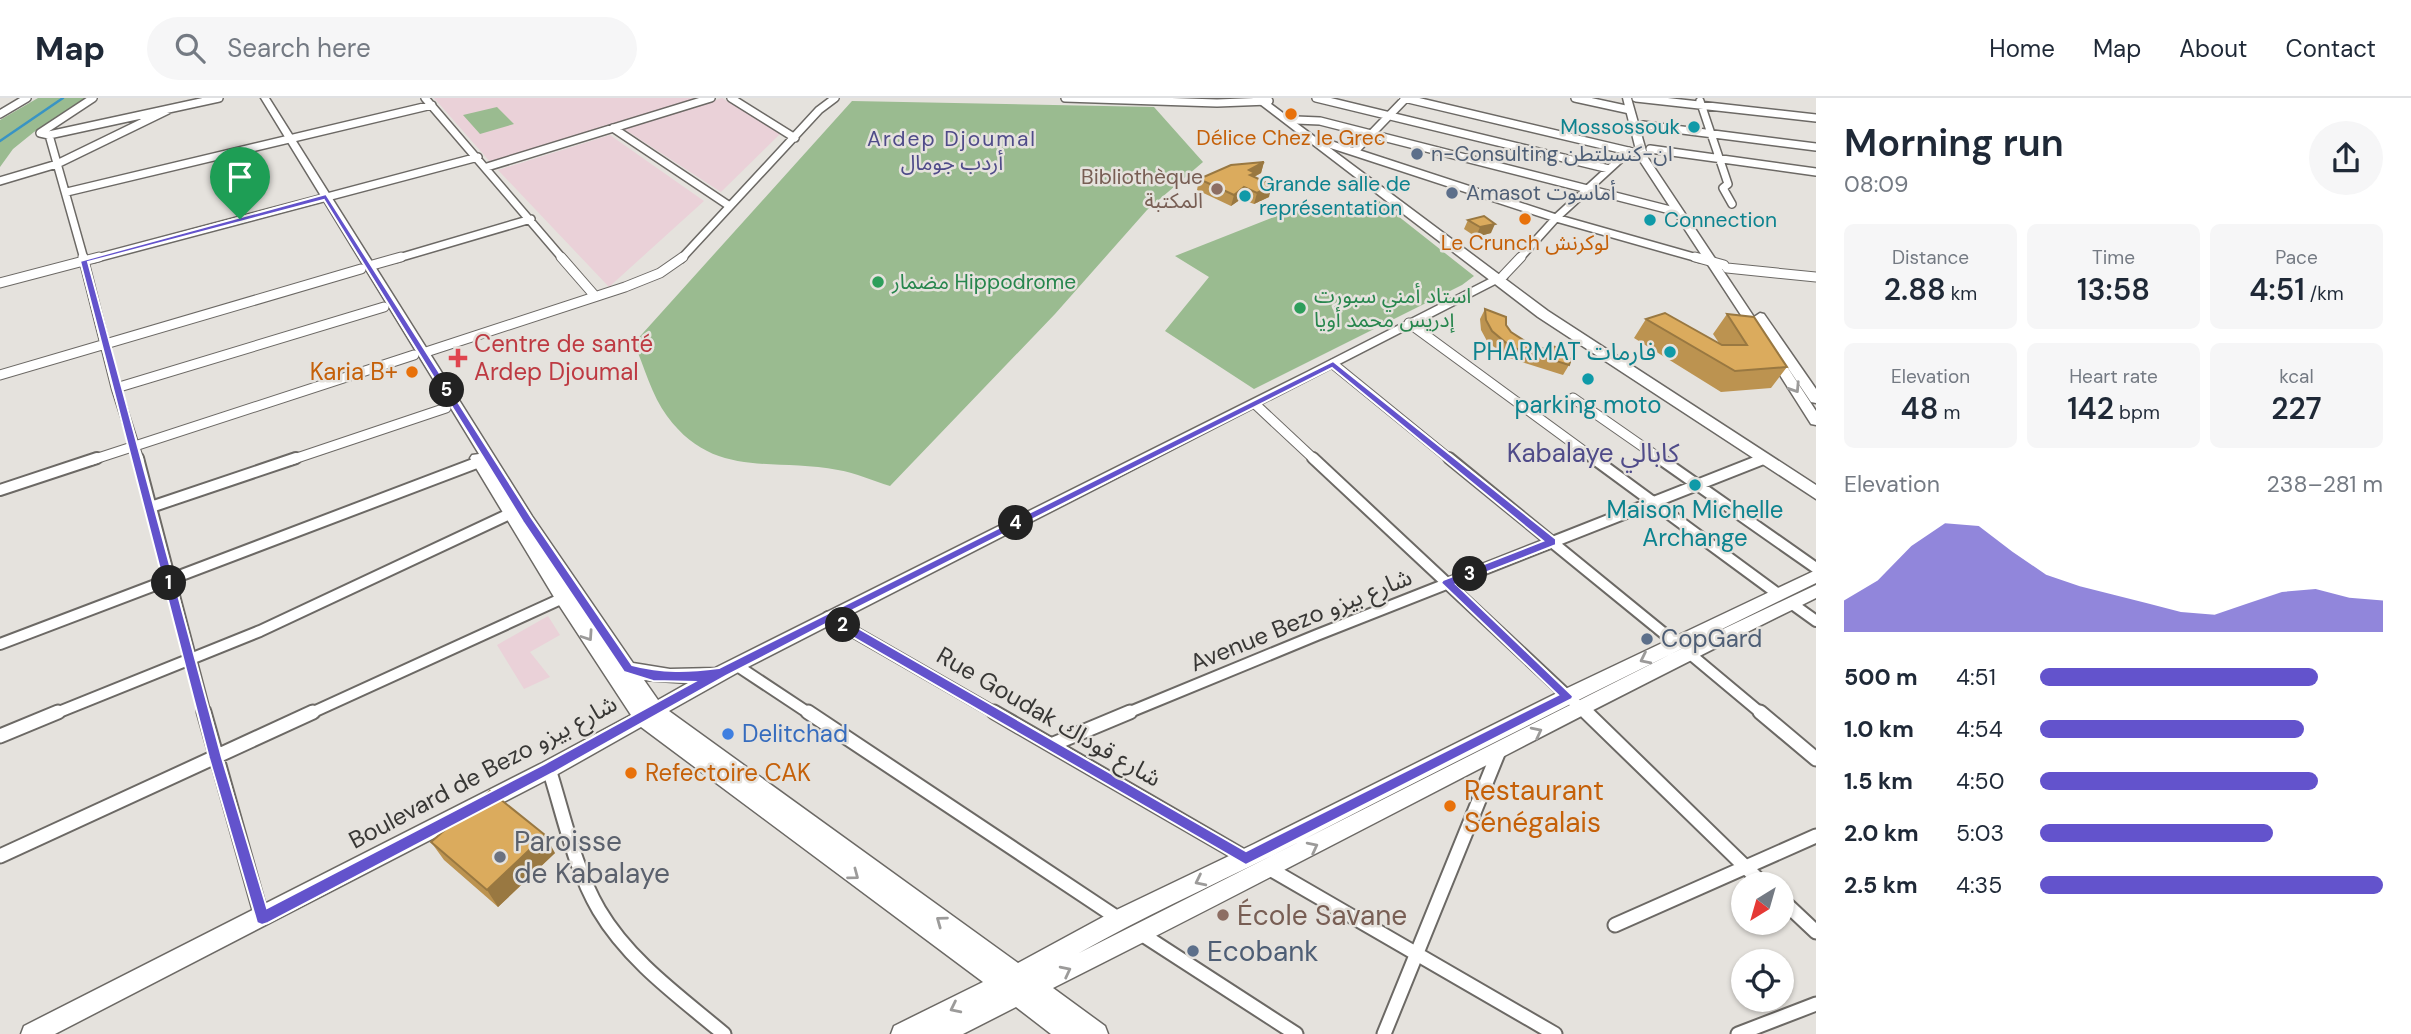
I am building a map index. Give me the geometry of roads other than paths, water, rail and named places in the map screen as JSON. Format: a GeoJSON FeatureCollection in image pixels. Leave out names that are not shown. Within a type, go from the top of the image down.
{"type":"FeatureCollection","features":[{"type":"Feature","properties":{"kind":"main road"},"geometry":{"type":"LineString","coordinates":[[1263,100],[1296,120],[1499,278],[1651,387],[1816,493]]}},
{"type":"Feature","properties":{"kind":"main road"},"geometry":{"type":"LineString","coordinates":[[1263,100],[1403,204]]}},
{"type":"Feature","properties":{"kind":"main road"},"geometry":{"type":"LineString","coordinates":[[1499,278],[1816,482]]}},
{"type":"Feature","properties":{"kind":"street"},"geometry":{"type":"LineString","coordinates":[[0,114],[27,98]]}},
{"type":"Feature","properties":{"kind":"street"},"geometry":{"type":"LineString","coordinates":[[93,98],[40,133],[49,135],[219,98]]}},
{"type":"Feature","properties":{"kind":"street"},"geometry":{"type":"LineString","coordinates":[[257,98],[286,139],[516,511],[563,598],[649,713],[1016,986],[1070,1034]]}},
{"type":"Feature","properties":{"kind":"street"},"geometry":{"type":"LineString","coordinates":[[265,98],[286,139]]}},
{"type":"Feature","properties":{"kind":"street"},"geometry":{"type":"LineString","coordinates":[[425,98],[596,296]]}},
{"type":"Feature","properties":{"kind":"street"},"geometry":{"type":"LineString","coordinates":[[487,167],[711,98]]}},
{"type":"Feature","properties":{"kind":"street"},"geometry":{"type":"LineString","coordinates":[[731,98],[795,138]]}},
{"type":"Feature","properties":{"kind":"street"},"geometry":{"type":"LineString","coordinates":[[0,490],[642,281],[681,259],[728,205],[819,110],[835,98]]}},
{"type":"Feature","properties":{"kind":"street"},"geometry":{"type":"LineString","coordinates":[[1065,98],[1263,100]]}},
{"type":"Feature","properties":{"kind":"street"},"geometry":{"type":"LineString","coordinates":[[1316,98],[1609,169]]}},
{"type":"Feature","properties":{"kind":"street"},"geometry":{"type":"LineString","coordinates":[[1354,152],[1405,98],[1640,151],[1816,172]]}},
{"type":"Feature","properties":{"kind":"street"},"geometry":{"type":"LineString","coordinates":[[1435,105],[1442,98]]}},
{"type":"Feature","properties":{"kind":"street"},"geometry":{"type":"LineString","coordinates":[[1575,98],[1629,104],[1640,151],[1816,421]]}},
{"type":"Feature","properties":{"kind":"street"},"geometry":{"type":"LineString","coordinates":[[1816,118],[1700,102],[1635,98],[1643,125],[1640,151],[1671,186],[1816,399]]}},
{"type":"Feature","properties":{"kind":"street"},"geometry":{"type":"LineString","coordinates":[[1700,102],[1728,184],[1723,188],[1732,204]]}},
{"type":"Feature","properties":{"kind":"street"},"geometry":{"type":"LineString","coordinates":[[67,192],[432,105]]}},
{"type":"Feature","properties":{"kind":"street"},"geometry":{"type":"LineString","coordinates":[[0,181],[57,164],[168,110]]}},
{"type":"Feature","properties":{"kind":"street"},"geometry":{"type":"LineString","coordinates":[[1296,120],[1314,120],[1678,212]]}},
{"type":"Feature","properties":{"kind":"street"},"geometry":{"type":"LineString","coordinates":[[1643,125],[1816,147]]}},
{"type":"Feature","properties":{"kind":"street"},"geometry":{"type":"LineString","coordinates":[[613,128],[728,205]]}},
{"type":"Feature","properties":{"kind":"street"},"geometry":{"type":"LineString","coordinates":[[49,135],[67,192],[116,388],[135,444],[168,580],[262,918]]}},
{"type":"Feature","properties":{"kind":"street"},"geometry":{"type":"LineString","coordinates":[[1323,142],[1556,218],[1726,266],[1816,277]]}},
{"type":"Feature","properties":{"kind":"street"},"geometry":{"type":"LineString","coordinates":[[1499,278],[1556,218],[1609,169],[1640,151]]}},
{"type":"Feature","properties":{"kind":"street"},"geometry":{"type":"LineString","coordinates":[[0,283],[478,157]]}},
{"type":"Feature","properties":{"kind":"street"},"geometry":{"type":"LineString","coordinates":[[0,375],[531,219]]}},
{"type":"Feature","properties":{"kind":"street"},"geometry":{"type":"LineString","coordinates":[[365,267],[384,307],[418,354],[446,408],[479,462],[628,669],[649,713]]}},
{"type":"Feature","properties":{"kind":"street","name":"Boulevard de Bezo شارع بيزو"},"geometry":{"type":"LineString","coordinates":[[33,1034],[549,769],[729,668],[1255,404],[1499,278]]}},
{"type":"Feature","properties":{"kind":"street"},"geometry":{"type":"LineString","coordinates":[[116,388],[384,307]]}},
{"type":"Feature","properties":{"kind":"street"},"geometry":{"type":"LineString","coordinates":[[1409,323],[1651,503],[1816,621]]}},
{"type":"Feature","properties":{"kind":"street"},"geometry":{"type":"LineString","coordinates":[[1333,364],[1816,759]]}},
{"type":"Feature","properties":{"kind":"street"},"geometry":{"type":"LineString","coordinates":[[1573,398],[1816,568]]}},
{"type":"Feature","properties":{"kind":"street"},"geometry":{"type":"LineString","coordinates":[[1255,404],[1575,702],[1751,872]]}},
{"type":"Feature","properties":{"kind":"street"},"geometry":{"type":"LineString","coordinates":[[150,507],[446,408]]}},
{"type":"Feature","properties":{"kind":"street","name":"Avenue Bezo شارع بيزو"},"geometry":{"type":"LineString","coordinates":[[1051,745],[1447,583],[1763,458]]}},
{"type":"Feature","properties":{"kind":"street"},"geometry":{"type":"LineString","coordinates":[[0,645],[479,462]]}},
{"type":"Feature","properties":{"kind":"street"},"geometry":{"type":"LineString","coordinates":[[0,736],[348,592],[516,511]]}},
{"type":"Feature","properties":{"kind":"street"},"geometry":{"type":"LineString","coordinates":[[939,1034],[1119,919],[1683,649],[1784,598],[1816,576]]}},
{"type":"Feature","properties":{"kind":"street"},"geometry":{"type":"LineString","coordinates":[[1784,598],[1816,592]]}},
{"type":"Feature","properties":{"kind":"street"},"geometry":{"type":"LineString","coordinates":[[0,856],[563,598]]}},
{"type":"Feature","properties":{"kind":"street","name":"Rue Goudak شارع قوداك"},"geometry":{"type":"LineString","coordinates":[[828,617],[1246,858]]}},
{"type":"Feature","properties":{"kind":"street"},"geometry":{"type":"LineString","coordinates":[[628,669],[653,676],[686,678],[729,668],[1119,919]]}},
{"type":"Feature","properties":{"kind":"street"},"geometry":{"type":"LineString","coordinates":[[902,1034],[1140,933],[1270,869],[1499,751],[1575,702]]}},
{"type":"Feature","properties":{"kind":"street"},"geometry":{"type":"LineString","coordinates":[[1384,1034],[1499,751]]}},
{"type":"Feature","properties":{"kind":"street"},"geometry":{"type":"LineString","coordinates":[[549,769],[582,873],[600,911],[629,950],[724,1034]]}},
{"type":"Feature","properties":{"kind":"street"},"geometry":{"type":"LineString","coordinates":[[1615,925],[1816,836]]}},
{"type":"Feature","properties":{"kind":"street"},"geometry":{"type":"LineString","coordinates":[[1270,869],[1555,1034]]}},
{"type":"Feature","properties":{"kind":"street"},"geometry":{"type":"LineString","coordinates":[[1794,912],[1816,932]]}},
{"type":"Feature","properties":{"kind":"street"},"geometry":{"type":"LineString","coordinates":[[1140,933],[1296,1034]]}},
{"type":"Feature","properties":{"kind":"street"},"geometry":{"type":"LineString","coordinates":[[1016,986],[1097,1034]]}},
{"type":"Feature","properties":{"kind":"street"},"geometry":{"type":"LineString","coordinates":[[1738,1034],[1816,1004]]}},
{"type":"Feature","properties":{"kind":"waterway"},"geometry":{"type":"LineString","coordinates":[[0,141],[63,98]]}},
{"type":"Feature","properties":{"kind":"place","name":"Délice Chez le Grec"},"geometry":{"type":"Point","coordinates":[1291,114]}},
{"type":"Feature","properties":{"kind":"place","name":"Mossossouk"},"geometry":{"type":"Point","coordinates":[1694,127]}},
{"type":"Feature","properties":{"kind":"place","name":"n-Consulting ان-كنسلتطن"},"geometry":{"type":"Point","coordinates":[1417,154]}},
{"type":"Feature","properties":{"kind":"place","name":"Bibliothèque المكتبة"},"geometry":{"type":"Point","coordinates":[1217,189]}},
{"type":"Feature","properties":{"kind":"place","name":"Amasot أماسوت"},"geometry":{"type":"Point","coordinates":[1452,193]}},
{"type":"Feature","properties":{"kind":"place","name":"Grande salle de représentation"},"geometry":{"type":"Point","coordinates":[1245,196]}},
{"type":"Feature","properties":{"kind":"place","name":"Le Crunch لوكرنش"},"geometry":{"type":"Point","coordinates":[1525,219]}},
{"type":"Feature","properties":{"kind":"place","name":"Connection"},"geometry":{"type":"Point","coordinates":[1650,220]}},
{"type":"Feature","properties":{"kind":"place","name":"مضمار Hippodrome"},"geometry":{"type":"Point","coordinates":[878,282]}},
{"type":"Feature","properties":{"kind":"place","name":"استاد أمني سبورت إدريس محمد أويا"},"geometry":{"type":"Point","coordinates":[1300,308]}},
{"type":"Feature","properties":{"kind":"place","name":"PHARMAT فارمات"},"geometry":{"type":"Point","coordinates":[1670,352]}},
{"type":"Feature","properties":{"kind":"place","name":"Centre de santé Ardep Djoumal"},"geometry":{"type":"Point","coordinates":[458,358]}},
{"type":"Feature","properties":{"kind":"place","name":"Karia B+"},"geometry":{"type":"Point","coordinates":[412,372]}},
{"type":"Feature","properties":{"kind":"place","name":"parking moto"},"geometry":{"type":"Point","coordinates":[1588,379]}},
{"type":"Feature","properties":{"kind":"place","name":"Maison Michelle Archange"},"geometry":{"type":"Point","coordinates":[1695,485]}},
{"type":"Feature","properties":{"kind":"place","name":"CopGard"},"geometry":{"type":"Point","coordinates":[1647,639]}},
{"type":"Feature","properties":{"kind":"place","name":"Delitchad"},"geometry":{"type":"Point","coordinates":[728,734]}},
{"type":"Feature","properties":{"kind":"place","name":"Refectoire CAK"},"geometry":{"type":"Point","coordinates":[631,773]}},
{"type":"Feature","properties":{"kind":"place","name":"Restaurant Sénégalais"},"geometry":{"type":"Point","coordinates":[1450,806]}},
{"type":"Feature","properties":{"kind":"place","name":"Paroisse de Kabalaye"},"geometry":{"type":"Point","coordinates":[500,857]}},
{"type":"Feature","properties":{"kind":"place","name":"École Savane"},"geometry":{"type":"Point","coordinates":[1223,915]}},
{"type":"Feature","properties":{"kind":"place","name":"Ecobank"},"geometry":{"type":"Point","coordinates":[1193,951]}},
{"type":"Feature","properties":{"kind":"district","name":"Ardep Djoumal أردب جومال"},"geometry":{"type":"Point","coordinates":[952,151]}},
{"type":"Feature","properties":{"kind":"district","name":"Kabalaye كابالي"},"geometry":{"type":"Point","coordinates":[1593,453]}}]}
